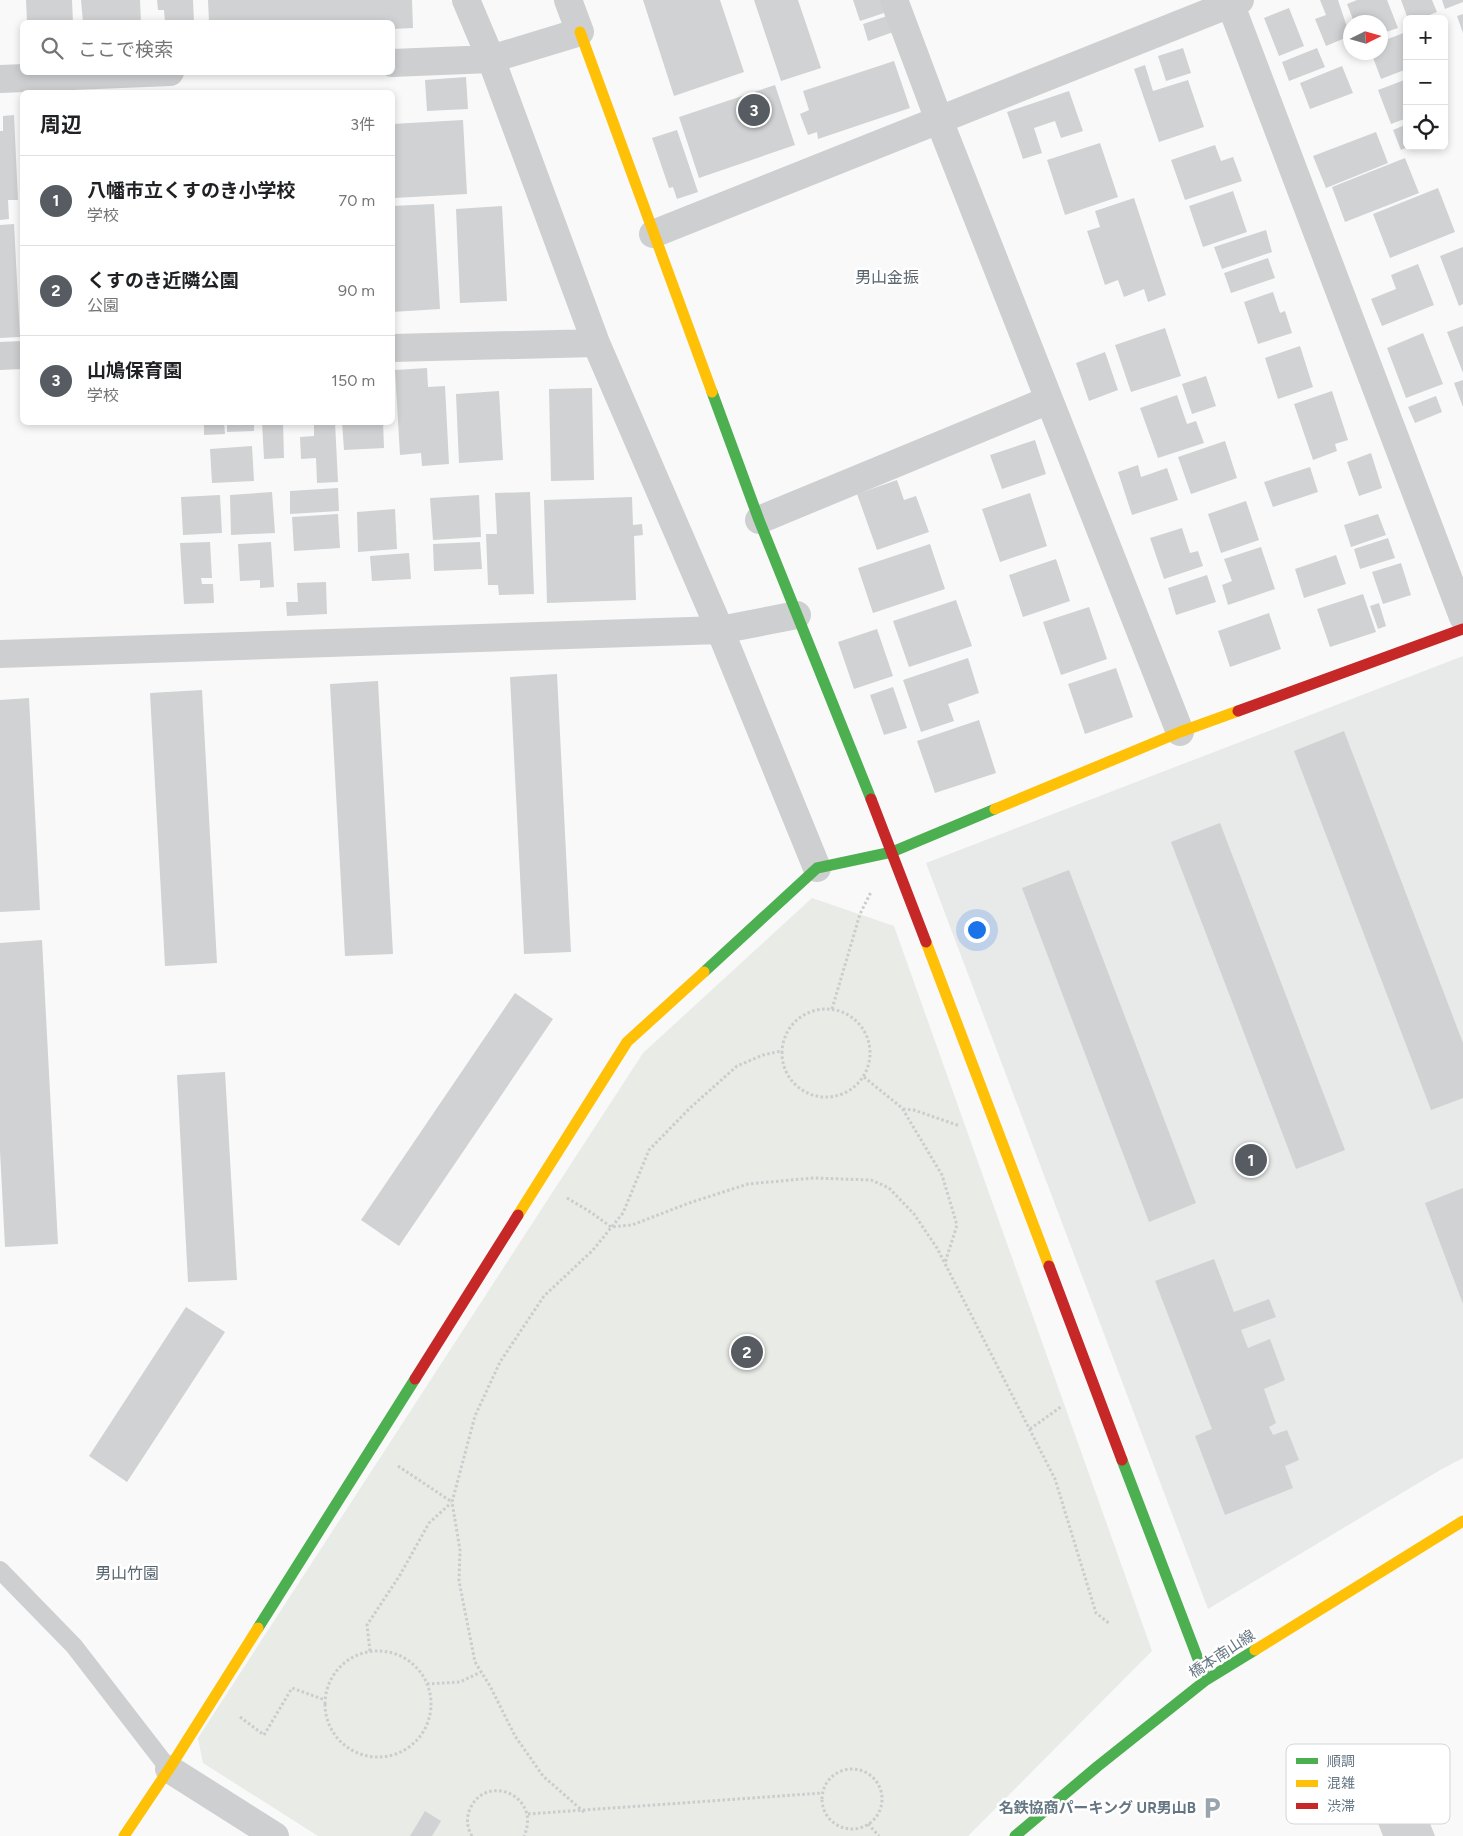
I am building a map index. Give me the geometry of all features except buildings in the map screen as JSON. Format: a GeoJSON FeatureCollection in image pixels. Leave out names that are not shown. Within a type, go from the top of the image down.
{"type":"FeatureCollection","features":[{"type":"Feature","properties":{"kind":"street"},"geometry":{"type":"LineString","coordinates":[[466,0],[491,60],[596,343],[720,630],[817,868]]}},
{"type":"Feature","properties":{"kind":"street"},"geometry":{"type":"LineString","coordinates":[[568,0],[760,520],[892,852],[1206,1680]]}},
{"type":"Feature","properties":{"kind":"street"},"geometry":{"type":"LineString","coordinates":[[894,0],[939,120],[1180,732]]}},
{"type":"Feature","properties":{"kind":"street"},"geometry":{"type":"LineString","coordinates":[[653,234],[1233,1],[1463,617]]}},
{"type":"Feature","properties":{"kind":"street"},"geometry":{"type":"LineString","coordinates":[[395,64],[491,60],[580,32]]}},
{"type":"Feature","properties":{"kind":"street"},"geometry":{"type":"LineString","coordinates":[[0,79],[97,75]]}},
{"type":"Feature","properties":{"kind":"street"},"geometry":{"type":"LineString","coordinates":[[395,348],[596,343]]}},
{"type":"Feature","properties":{"kind":"street"},"geometry":{"type":"LineString","coordinates":[[0,356],[20,355]]}},
{"type":"Feature","properties":{"kind":"street"},"geometry":{"type":"LineString","coordinates":[[760,520],[1049,400]]}},
{"type":"Feature","properties":{"kind":"street"},"geometry":{"type":"LineString","coordinates":[[0,654],[720,630],[797,615]]}},
{"type":"Feature","properties":{"kind":"street"},"geometry":{"type":"LineString","coordinates":[[124,1836],[169,1769],[627,1042],[817,868],[892,852],[1180,732],[1463,628]]}},
{"type":"Feature","properties":{"kind":"street","name":"橋本南山線"},"geometry":{"type":"LineString","coordinates":[[1015,1836],[1098,1766],[1206,1680],[1463,1521]]}},
{"type":"Feature","properties":{"kind":"street"},"geometry":{"type":"LineString","coordinates":[[169,1769],[275,1836]]}},
{"type":"Feature","properties":{"kind":"lane"},"geometry":{"type":"LineString","coordinates":[[0,1570],[74,1646],[169,1769]]}},
{"type":"Feature","properties":{"kind":"path"},"geometry":{"type":"LineString","coordinates":[[832,1009],[860,914],[892,852]]}},
{"type":"Feature","properties":{"kind":"path"},"geometry":{"type":"LineString","coordinates":[[832,1009],[846,1014],[858,1022],[866,1034],[870,1048],[868,1063],[864,1077],[854,1088],[841,1095],[827,1098],[812,1096],[800,1089],[789,1079],[783,1066],[781,1051],[784,1037],[792,1024],[804,1015],[817,1010],[832,1009]]}},
{"type":"Feature","properties":{"kind":"path"},"geometry":{"type":"LineString","coordinates":[[584,1812],[543,1776],[515,1736],[475,1662],[459,1581],[460,1550],[452,1502],[475,1416],[500,1362],[544,1296],[593,1250],[623,1214],[649,1150],[690,1108],[737,1066],[763,1055],[781,1051]]}},
{"type":"Feature","properties":{"kind":"path"},"geometry":{"type":"LineString","coordinates":[[864,1077],[902,1108],[942,1175],[956,1225],[944,1263]]}},
{"type":"Feature","properties":{"kind":"path"},"geometry":{"type":"LineString","coordinates":[[902,1108],[914,1110],[960,1126]]}},
{"type":"Feature","properties":{"kind":"path"},"geometry":{"type":"LineString","coordinates":[[562,1195],[611,1227],[632,1225],[689,1203],[748,1184],[813,1178],[871,1180],[889,1188],[914,1214],[937,1248],[1030,1429],[1055,1479],[1096,1613],[1110,1624]]}},
{"type":"Feature","properties":{"kind":"path"},"geometry":{"type":"LineString","coordinates":[[1030,1429],[1062,1406]]}},
{"type":"Feature","properties":{"kind":"path"},"geometry":{"type":"LineString","coordinates":[[394,1464],[452,1502]]}},
{"type":"Feature","properties":{"kind":"path"},"geometry":{"type":"LineString","coordinates":[[370,1651],[367,1625],[400,1575],[429,1523],[452,1502]]}},
{"type":"Feature","properties":{"kind":"path"},"geometry":{"type":"LineString","coordinates":[[370,1651],[387,1651],[404,1658],[418,1669],[427,1684],[431,1701],[429,1719],[422,1734],[409,1747],[394,1755],[377,1757],[360,1754],[345,1746],[333,1733],[326,1717],[325,1700],[329,1682],[338,1667],[353,1656],[370,1651]]}},
{"type":"Feature","properties":{"kind":"path"},"geometry":{"type":"LineString","coordinates":[[427,1684],[460,1682],[481,1672]]}},
{"type":"Feature","properties":{"kind":"path"},"geometry":{"type":"LineString","coordinates":[[236,1714],[264,1735],[292,1688],[325,1700]]}},
{"type":"Feature","properties":{"kind":"path"},"geometry":{"type":"LineString","coordinates":[[853,1768],[862,1770],[870,1775],[881,1791],[880,1810],[876,1818],[868,1824],[850,1829],[833,1823],[826,1816],[822,1807],[822,1793],[827,1780],[834,1774],[853,1768]]}},
{"type":"Feature","properties":{"kind":"path"},"geometry":{"type":"LineString","coordinates":[[472,1836],[468,1824],[468,1814],[476,1801],[488,1792],[498,1790],[508,1792],[517,1797],[524,1805],[528,1814],[528,1825],[524,1836]]}},
{"type":"Feature","properties":{"kind":"path"},"geometry":{"type":"LineString","coordinates":[[528,1814],[584,1812],[822,1793]]}},
{"type":"Feature","properties":{"kind":"path"},"geometry":{"type":"LineString","coordinates":[[868,1824],[879,1836]]}},
{"type":"Feature","properties":{"kind":"shaded area"},"geometry":{"type":"Polygon","coordinates":[[[1463,656],[1463,1458],[1208,1609],[926,863],[1463,656]]]}},
{"type":"Feature","properties":{"kind":"shaded area"},"geometry":{"type":"Polygon","coordinates":[[[812,898],[894,926],[1152,1651],[968,1836],[318,1836],[203,1763],[198,1738],[643,1053],[812,898]]]}},
{"type":"Feature","properties":{"kind":"traffic: fast"},"geometry":{"type":"LineString","coordinates":[[712,392],[759,520],[871,799]]}},
{"type":"Feature","properties":{"kind":"traffic: fast"},"geometry":{"type":"LineString","coordinates":[[704,972],[817,868],[892,852],[995,809]]}},
{"type":"Feature","properties":{"kind":"traffic: fast"},"geometry":{"type":"LineString","coordinates":[[258,1628],[415,1379]]}},
{"type":"Feature","properties":{"kind":"traffic: fast"},"geometry":{"type":"LineString","coordinates":[[1122,1460],[1206,1680]]}},
{"type":"Feature","properties":{"kind":"traffic: fast"},"geometry":{"type":"LineString","coordinates":[[1015,1836],[1098,1766],[1206,1680],[1255,1650]]}},
{"type":"Feature","properties":{"kind":"traffic: slow"},"geometry":{"type":"LineString","coordinates":[[580,32],[712,392]]}},
{"type":"Feature","properties":{"kind":"traffic: slow"},"geometry":{"type":"LineString","coordinates":[[995,809],[1180,732],[1238,711]]}},
{"type":"Feature","properties":{"kind":"traffic: slow"},"geometry":{"type":"LineString","coordinates":[[926,942],[1049,1266]]}},
{"type":"Feature","properties":{"kind":"traffic: slow"},"geometry":{"type":"LineString","coordinates":[[518,1215],[627,1042],[704,972]]}},
{"type":"Feature","properties":{"kind":"traffic: slow"},"geometry":{"type":"LineString","coordinates":[[1255,1650],[1463,1521]]}},
{"type":"Feature","properties":{"kind":"traffic: slow"},"geometry":{"type":"LineString","coordinates":[[124,1836],[169,1769],[258,1628]]}},
{"type":"Feature","properties":{"kind":"traffic: jam"},"geometry":{"type":"LineString","coordinates":[[1238,711],[1463,629]]}},
{"type":"Feature","properties":{"kind":"traffic: jam"},"geometry":{"type":"LineString","coordinates":[[871,799],[926,942]]}},
{"type":"Feature","properties":{"kind":"traffic: jam"},"geometry":{"type":"LineString","coordinates":[[415,1379],[518,1215]]}},
{"type":"Feature","properties":{"kind":"traffic: jam"},"geometry":{"type":"LineString","coordinates":[[1049,1266],[1122,1460]]}},
{"type":"Feature","properties":{"kind":"place","name":"山鳩保育園"},"geometry":{"type":"Point","coordinates":[754,110]}},
{"type":"Feature","properties":{"kind":"place","name":"八幡市立くすのき小学校"},"geometry":{"type":"Point","coordinates":[1251,1160]}},
{"type":"Feature","properties":{"kind":"place","name":"くすのき近隣公園"},"geometry":{"type":"Point","coordinates":[747,1352]}},
{"type":"Feature","properties":{"kind":"place","name":"名鉄協商パーキング UR男山B"},"geometry":{"type":"Point","coordinates":[1212,1808]}},
{"type":"Feature","properties":{"kind":"district","name":"男山金振"},"geometry":{"type":"Point","coordinates":[887,277]}},
{"type":"Feature","properties":{"kind":"district","name":"男山竹園"},"geometry":{"type":"Point","coordinates":[127,1573]}}]}
